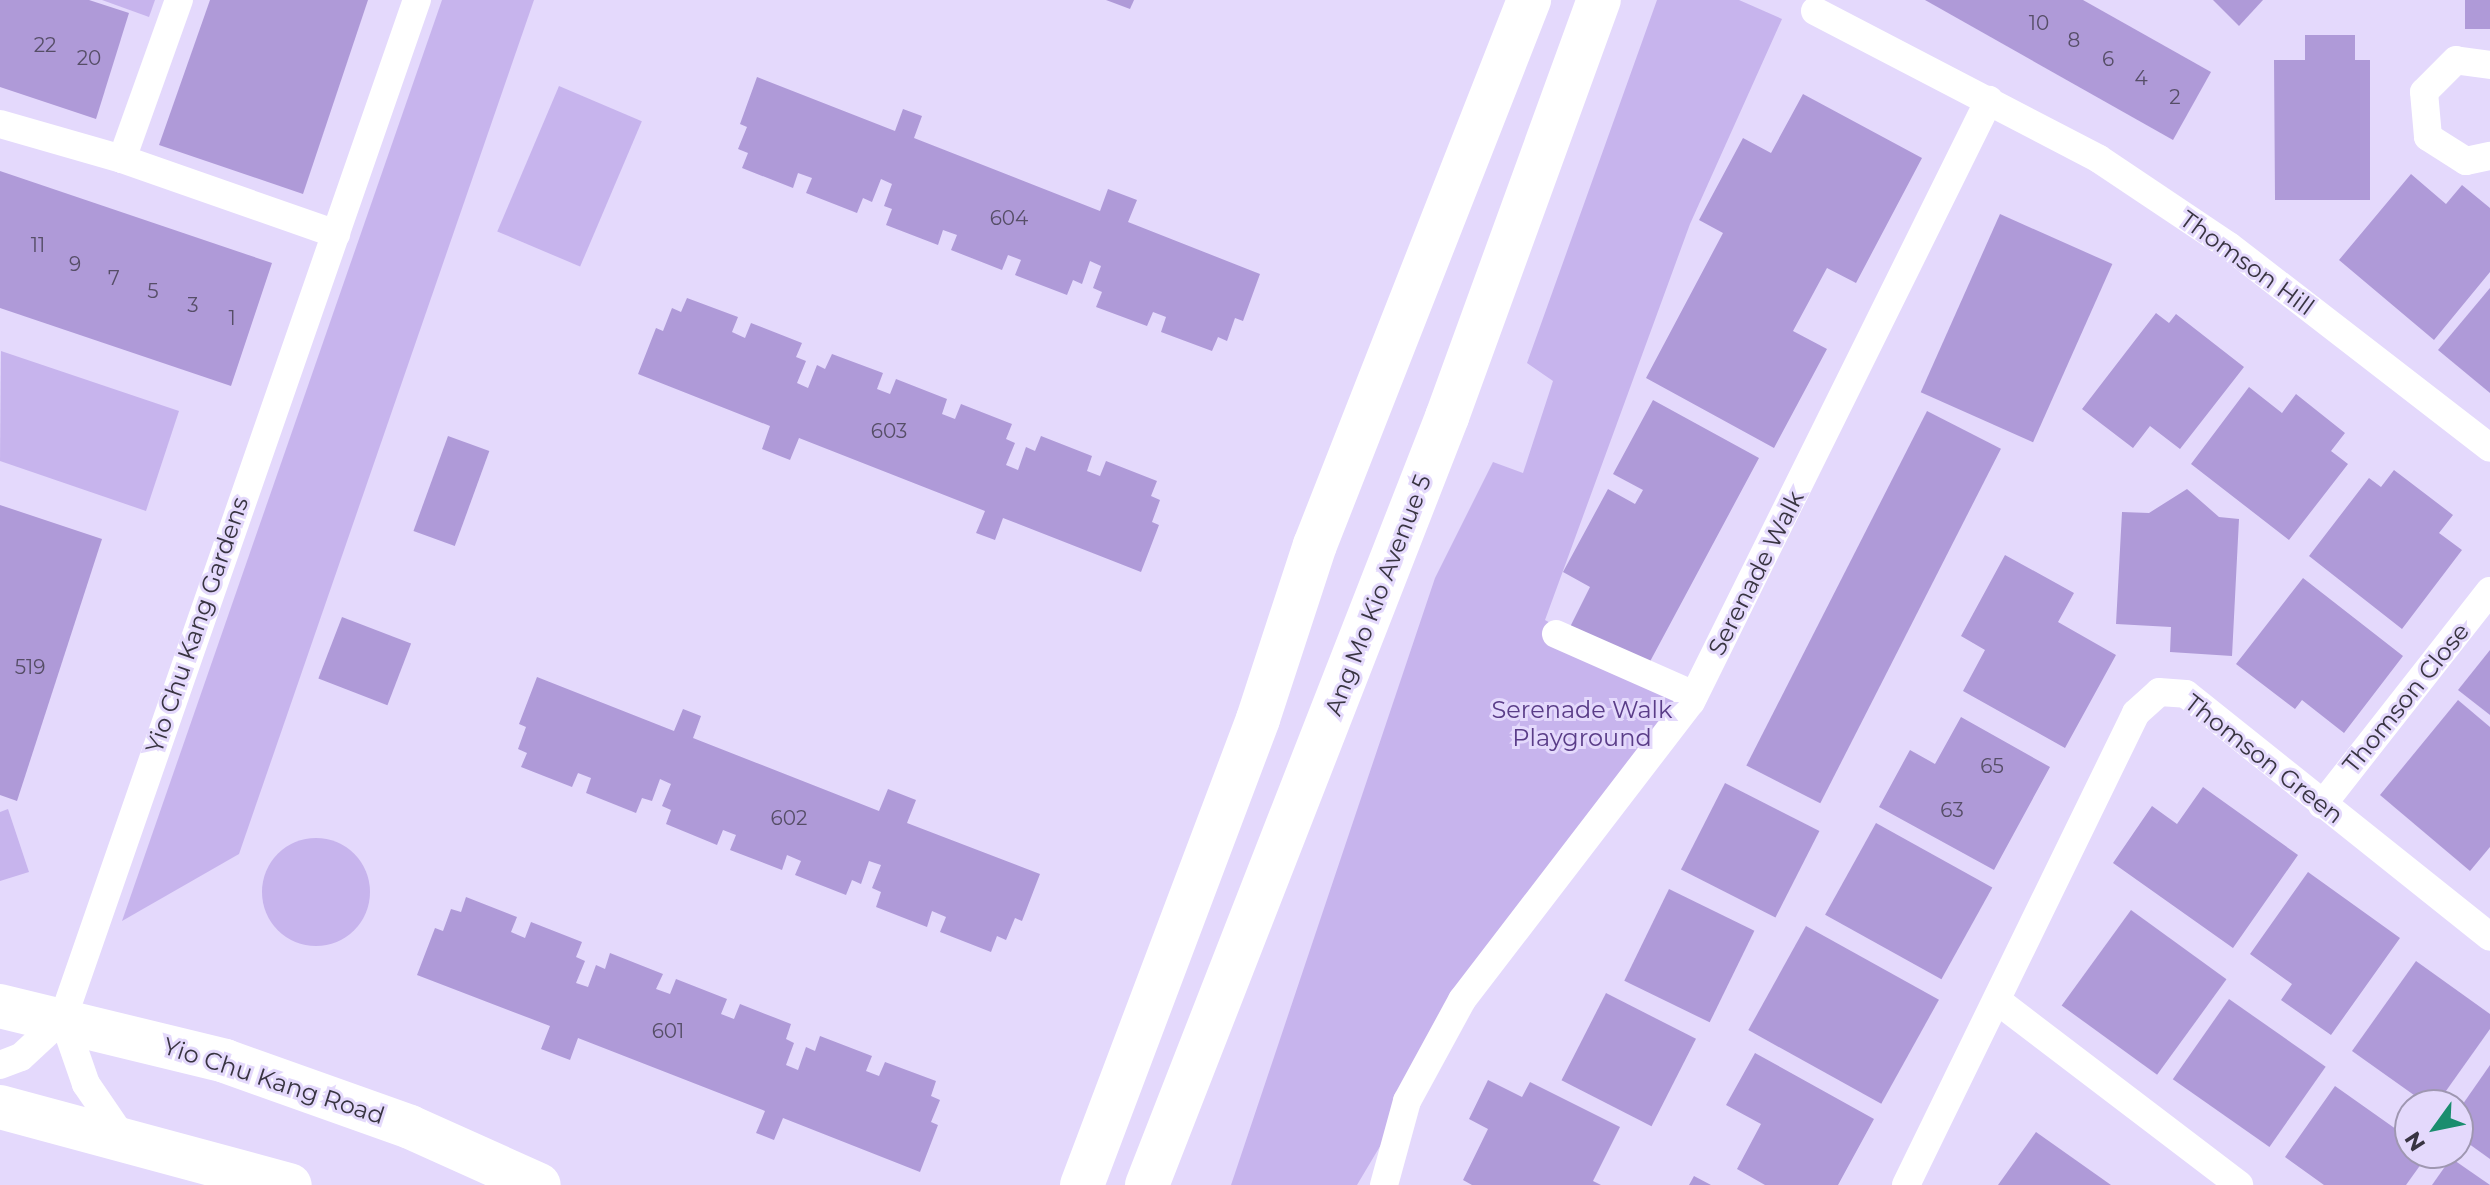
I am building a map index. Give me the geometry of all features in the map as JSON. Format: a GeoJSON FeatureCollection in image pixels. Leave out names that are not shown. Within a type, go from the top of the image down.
{"type":"FeatureCollection","features":[{"type":"Feature","properties":{"kind":"main road"},"geometry":{"type":"LineString","coordinates":[[1067,1185],[1090,1170],[1258,719],[1315,545],[1529,0]]}},
{"type":"Feature","properties":{"kind":"main road","name":"Ang Mo Kio Avenue 5"},"geometry":{"type":"LineString","coordinates":[[1147,1185],[1447,417],[1599,0]]}},
{"type":"Feature","properties":{"kind":"main road","name":"Yio Chu Kang Road"},"geometry":{"type":"LineString","coordinates":[[0,1006],[63,1018],[225,1061],[410,1127],[539,1185]]}},
{"type":"Feature","properties":{"kind":"main road"},"geometry":{"type":"LineString","coordinates":[[0,1107],[290,1185]]}},
{"type":"Feature","properties":{"kind":"street"},"geometry":{"type":"LineString","coordinates":[[122,159],[179,0]]}},
{"type":"Feature","properties":{"kind":"street","name":"Yio Chu Kang Gardens"},"geometry":{"type":"LineString","coordinates":[[0,1065],[21,1057],[63,1018],[417,0]]}},
{"type":"Feature","properties":{"kind":"street"},"geometry":{"type":"LineString","coordinates":[[1815,11],[1989,100]]}},
{"type":"Feature","properties":{"kind":"street"},"geometry":{"type":"LineString","coordinates":[[2490,65],[2456,60],[2424,92],[2428,137],[2466,161],[2490,156]]}},
{"type":"Feature","properties":{"kind":"street","name":"Thomson Hill"},"geometry":{"type":"LineString","coordinates":[[1989,100],[2099,159],[2229,246],[2490,448]]}},
{"type":"Feature","properties":{"kind":"street","name":"Serenade Walk"},"geometry":{"type":"LineString","coordinates":[[1384,1185],[1407,1101],[1462,1000],[1694,695],[1989,100]]}},
{"type":"Feature","properties":{"kind":"street"},"geometry":{"type":"LineString","coordinates":[[0,124],[122,159],[336,234]]}},
{"type":"Feature","properties":{"kind":"street","name":"Thomson Close"},"geometry":{"type":"LineString","coordinates":[[2322,805],[2490,591]]}},
{"type":"Feature","properties":{"kind":"street"},"geometry":{"type":"LineString","coordinates":[[1556,634],[1694,695]]}},
{"type":"Feature","properties":{"kind":"street","name":"Thomson Green"},"geometry":{"type":"LineString","coordinates":[[1906,1185],[1999,1002],[2136,713],[2159,692],[2186,694],[2490,937]]}},
{"type":"Feature","properties":{"kind":"street"},"geometry":{"type":"LineString","coordinates":[[1999,1002],[2239,1185]]}},
{"type":"Feature","properties":{"kind":"street"},"geometry":{"type":"LineString","coordinates":[[63,1018],[86,1084],[123,1138]]}},
{"type":"Feature","properties":{"kind":"green space"},"geometry":{"type":"Polygon","coordinates":[[[102,0],[155,0],[149,17],[102,0]]]}},
{"type":"Feature","properties":{"kind":"green space"},"geometry":{"type":"Polygon","coordinates":[[[442,0],[534,0],[239,854],[122,921],[442,0]]]}},
{"type":"Feature","properties":{"kind":"green space","name":"Serenade Walk Playground"},"geometry":{"type":"Polygon","coordinates":[[[1657,0],[1739,0],[1782,19],[1690,224],[1545,620],[1691,702],[1407,1101],[1357,1185],[1231,1185],[1435,578],[1493,462],[1523,473],[1553,381],[1527,363],[1657,0]]]}},
{"type":"Feature","properties":{"kind":"green space"},"geometry":{"type":"Polygon","coordinates":[[[559,86],[642,121],[580,267],[497,231],[559,86]]]}},
{"type":"Feature","properties":{"kind":"green space"},"geometry":{"type":"Polygon","coordinates":[[[1,351],[179,411],[146,511],[0,461],[1,351]]]}},
{"type":"Feature","properties":{"kind":"green space"},"geometry":{"type":"Polygon","coordinates":[[[8,809],[29,872],[0,881],[0,812],[8,809]]]}},
{"type":"Feature","properties":{"kind":"green space"},"geometry":{"type":"Polygon","coordinates":[[[316,838],[337,842],[354,854],[366,871],[370,892],[366,913],[354,930],[337,942],[316,946],[295,942],[278,930],[266,913],[262,892],[266,871],[278,854],[295,842],[316,838]]]}},
{"type":"Feature","properties":{"kind":"building"},"geometry":{"type":"Polygon","coordinates":[[[0,0],[89,0],[129,13],[96,119],[0,87],[0,0]]]}},
{"type":"Feature","properties":{"kind":"building"},"geometry":{"type":"Polygon","coordinates":[[[210,0],[368,0],[303,194],[159,145],[210,0]]]}},
{"type":"Feature","properties":{"kind":"building"},"geometry":{"type":"Polygon","coordinates":[[[1106,0],[1134,0],[1130,9],[1106,0]]]}},
{"type":"Feature","properties":{"kind":"building"},"geometry":{"type":"Polygon","coordinates":[[[1925,0],[2083,0],[2211,72],[2173,140],[1925,0]]]}},
{"type":"Feature","properties":{"kind":"building"},"geometry":{"type":"Polygon","coordinates":[[[2213,0],[2263,0],[2239,26],[2213,0]]]}},
{"type":"Feature","properties":{"kind":"building"},"geometry":{"type":"Polygon","coordinates":[[[2465,0],[2490,0],[2490,29],[2465,29],[2465,0]]]}},
{"type":"Feature","properties":{"kind":"building"},"geometry":{"type":"Polygon","coordinates":[[[2305,35],[2355,35],[2355,60],[2370,60],[2370,200],[2275,200],[2274,60],[2305,60],[2305,35]]]}},
{"type":"Feature","properties":{"kind":"building"},"geometry":{"type":"Polygon","coordinates":[[[757,77],[895,131],[903,109],[922,116],[914,138],[1100,211],[1108,189],[1137,200],[1128,222],[1260,274],[1243,321],[1235,318],[1227,341],[1218,337],[1212,351],[1161,332],[1166,317],[1153,312],[1147,326],[1096,307],[1102,292],[1093,288],[1101,266],[1090,261],[1082,284],[1073,280],[1067,295],[1015,275],[1021,260],[1008,255],[1002,270],[951,250],[957,235],[943,230],[938,245],[886,225],[892,209],[884,206],[892,184],[881,179],[872,202],[863,198],[857,213],[806,193],[812,178],[798,173],[793,188],[742,168],[748,153],[738,149],[747,127],[740,124],[757,77]]]}},
{"type":"Feature","properties":{"kind":"building"},"geometry":{"type":"Polygon","coordinates":[[[1803,94],[1922,158],[1856,283],[1827,268],[1793,331],[1827,349],[1774,448],[1646,378],[1723,233],[1699,220],[1743,138],[1771,153],[1803,94]]]}},
{"type":"Feature","properties":{"kind":"building"},"geometry":{"type":"Polygon","coordinates":[[[0,171],[272,263],[231,386],[0,308],[0,171]]]}},
{"type":"Feature","properties":{"kind":"building"},"geometry":{"type":"Polygon","coordinates":[[[2411,174],[2446,204],[2462,185],[2490,208],[2490,272],[2434,340],[2339,260],[2411,174]]]}},
{"type":"Feature","properties":{"kind":"building"},"geometry":{"type":"Polygon","coordinates":[[[2000,214],[2112,264],[2033,442],[1921,392],[2000,214]]]}},
{"type":"Feature","properties":{"kind":"building"},"geometry":{"type":"Polygon","coordinates":[[[2490,288],[2490,393],[2438,350],[2490,288]]]}},
{"type":"Feature","properties":{"kind":"building"},"geometry":{"type":"Polygon","coordinates":[[[687,298],[738,317],[732,332],[745,338],[751,323],[802,343],[796,357],[806,361],[797,383],[808,388],[817,365],[825,369],[832,354],[883,373],[877,389],[890,394],[896,379],[947,399],[942,414],[955,419],[961,404],[1012,424],[1006,439],[1015,443],[1006,465],[1018,470],[1026,447],[1035,451],[1041,436],[1092,456],[1087,471],[1100,476],[1106,461],[1157,481],[1151,496],[1160,500],[1152,522],[1159,525],[1141,572],[1003,518],[995,540],[976,533],[985,511],[799,438],[790,460],[762,449],[770,426],[638,374],[656,328],[663,331],[672,308],[681,312],[687,298]]]}},
{"type":"Feature","properties":{"kind":"building"},"geometry":{"type":"Polygon","coordinates":[[[2156,313],[2169,323],[2176,314],[2244,367],[2180,449],[2150,426],[2133,448],[2082,409],[2156,313]]]}},
{"type":"Feature","properties":{"kind":"building"},"geometry":{"type":"Polygon","coordinates":[[[2249,387],[2282,413],[2296,394],[2345,433],[2331,451],[2348,464],[2289,540],[2191,464],[2249,387]]]}},
{"type":"Feature","properties":{"kind":"building"},"geometry":{"type":"Polygon","coordinates":[[[1653,400],[1759,458],[1646,669],[1570,627],[1590,587],[1563,572],[1608,489],[1635,504],[1643,490],[1613,474],[1653,400]]]}},
{"type":"Feature","properties":{"kind":"building"},"geometry":{"type":"Polygon","coordinates":[[[1927,411],[2001,449],[1820,803],[1746,766],[1927,411]]]}},
{"type":"Feature","properties":{"kind":"building"},"geometry":{"type":"Polygon","coordinates":[[[448,436],[489,451],[455,546],[413,531],[448,436]]]}},
{"type":"Feature","properties":{"kind":"building"},"geometry":{"type":"Polygon","coordinates":[[[2394,470],[2453,515],[2439,533],[2462,550],[2402,629],[2309,556],[2369,478],[2381,487],[2394,470]]]}},
{"type":"Feature","properties":{"kind":"building"},"geometry":{"type":"Polygon","coordinates":[[[2187,489],[2219,517],[2239,519],[2232,656],[2170,652],[2171,627],[2116,624],[2122,512],[2149,513],[2187,489]]]}},
{"type":"Feature","properties":{"kind":"building"},"geometry":{"type":"Polygon","coordinates":[[[0,505],[102,539],[17,801],[0,795],[0,505]]]}},
{"type":"Feature","properties":{"kind":"building"},"geometry":{"type":"Polygon","coordinates":[[[2005,555],[2074,593],[2058,622],[2116,655],[2065,748],[1963,691],[1985,650],[1961,636],[2005,555]]]}},
{"type":"Feature","properties":{"kind":"building"},"geometry":{"type":"Polygon","coordinates":[[[2303,578],[2403,656],[2344,733],[2302,700],[2295,709],[2236,664],[2303,578]]]}},
{"type":"Feature","properties":{"kind":"building"},"geometry":{"type":"Polygon","coordinates":[[[342,617],[411,644],[387,705],[318,679],[342,617]]]}},
{"type":"Feature","properties":{"kind":"building"},"geometry":{"type":"Polygon","coordinates":[[[2490,650],[2490,715],[2458,690],[2490,650]]]}},
{"type":"Feature","properties":{"kind":"building"},"geometry":{"type":"Polygon","coordinates":[[[537,677],[674,731],[683,709],[701,716],[693,738],[879,811],[888,789],[916,800],[907,823],[1040,874],[1022,921],[1015,918],[1006,940],[997,936],[991,952],[940,932],[946,917],[932,911],[927,927],[876,907],[881,892],[872,888],[881,865],[869,861],[861,884],[852,880],[846,895],[795,875],[801,861],[787,855],[782,870],[730,850],[736,835],[723,830],[717,845],[666,824],[671,810],[662,806],[671,784],[660,779],[652,801],[642,798],[636,813],[586,793],[591,778],[578,773],[572,787],[521,767],[527,753],[518,749],[526,727],[519,724],[537,677]]]}},
{"type":"Feature","properties":{"kind":"building"},"geometry":{"type":"Polygon","coordinates":[[[2458,700],[2490,727],[2490,847],[2470,871],[2380,795],[2458,700]]]}},
{"type":"Feature","properties":{"kind":"building"},"geometry":{"type":"Polygon","coordinates":[[[1961,717],[2050,767],[1994,870],[1879,807],[1910,750],[1935,764],[1961,717]]]}},
{"type":"Feature","properties":{"kind":"building"},"geometry":{"type":"Polygon","coordinates":[[[1725,783],[1819,831],[1775,918],[1681,869],[1725,783]]]}},
{"type":"Feature","properties":{"kind":"building"},"geometry":{"type":"Polygon","coordinates":[[[2203,787],[2298,855],[2233,948],[2113,863],[2152,806],[2177,824],[2203,787]]]}},
{"type":"Feature","properties":{"kind":"building"},"geometry":{"type":"Polygon","coordinates":[[[1876,823],[1992,887],[1941,979],[1825,915],[1876,823]]]}},
{"type":"Feature","properties":{"kind":"building"},"geometry":{"type":"Polygon","coordinates":[[[2308,872],[2400,938],[2331,1035],[2281,1000],[2292,984],[2250,954],[2308,872]]]}},
{"type":"Feature","properties":{"kind":"building"},"geometry":{"type":"Polygon","coordinates":[[[1669,889],[1754,931],[1710,1022],[1624,981],[1669,889]]]}},
{"type":"Feature","properties":{"kind":"building"},"geometry":{"type":"Polygon","coordinates":[[[466,897],[517,917],[511,932],[525,938],[531,922],[582,942],[576,957],[585,961],[576,983],[588,987],[596,965],[605,969],[610,953],[663,974],[656,989],[670,994],[676,979],[727,999],[721,1014],[734,1019],[740,1004],[791,1024],[786,1039],[794,1043],[786,1065],[798,1070],[806,1047],[815,1051],[820,1036],[872,1056],[866,1071],[879,1076],[885,1062],[936,1081],[931,1096],[940,1100],[931,1122],[938,1125],[920,1172],[783,1118],[774,1140],[756,1133],[765,1111],[578,1038],[570,1060],[541,1049],[550,1026],[417,975],[435,928],[443,931],[451,909],[461,912],[466,897]]]}},
{"type":"Feature","properties":{"kind":"building"},"geometry":{"type":"Polygon","coordinates":[[[2131,910],[2226,979],[2157,1075],[2062,1005],[2131,910]]]}},
{"type":"Feature","properties":{"kind":"building"},"geometry":{"type":"Polygon","coordinates":[[[1806,926],[1939,1000],[1881,1104],[1748,1030],[1806,926]]]}},
{"type":"Feature","properties":{"kind":"building"},"geometry":{"type":"Polygon","coordinates":[[[2416,961],[2490,1014],[2490,1029],[2447,1089],[2405,1089],[2352,1051],[2416,961]]]}},
{"type":"Feature","properties":{"kind":"building"},"geometry":{"type":"Polygon","coordinates":[[[1606,993],[1696,1039],[1652,1126],[1562,1080],[1606,993]]]}},
{"type":"Feature","properties":{"kind":"building"},"geometry":{"type":"Polygon","coordinates":[[[2229,999],[2326,1067],[2269,1147],[2173,1079],[2229,999]]]}},
{"type":"Feature","properties":{"kind":"building"},"geometry":{"type":"Polygon","coordinates":[[[1755,1053],[1874,1119],[1838,1185],[1765,1185],[1737,1169],[1761,1124],[1726,1105],[1755,1053]]]}},
{"type":"Feature","properties":{"kind":"building"},"geometry":{"type":"Polygon","coordinates":[[[2490,1065],[2490,1159],[2474,1148],[2473,1089],[2490,1065]]]}},
{"type":"Feature","properties":{"kind":"building"},"geometry":{"type":"Polygon","coordinates":[[[1488,1080],[1522,1097],[1530,1082],[1620,1127],[1593,1181],[1601,1185],[1472,1185],[1463,1180],[1488,1129],[1469,1119],[1488,1080]]]}},
{"type":"Feature","properties":{"kind":"building"},"geometry":{"type":"Polygon","coordinates":[[[2335,1086],[2394,1128],[2394,1169],[2418,1169],[2406,1185],[2324,1185],[2285,1157],[2335,1086]]]}},
{"type":"Feature","properties":{"kind":"building"},"geometry":{"type":"Polygon","coordinates":[[[2036,1132],[2111,1185],[1998,1185],[2036,1132]]]}},
{"type":"Feature","properties":{"kind":"building"},"geometry":{"type":"Polygon","coordinates":[[[2443,1169],[2467,1169],[2490,1185],[2432,1185],[2443,1169]]]}},
{"type":"Feature","properties":{"kind":"building"},"geometry":{"type":"Polygon","coordinates":[[[1694,1176],[1711,1185],[1689,1185],[1694,1176]]]}}]}
